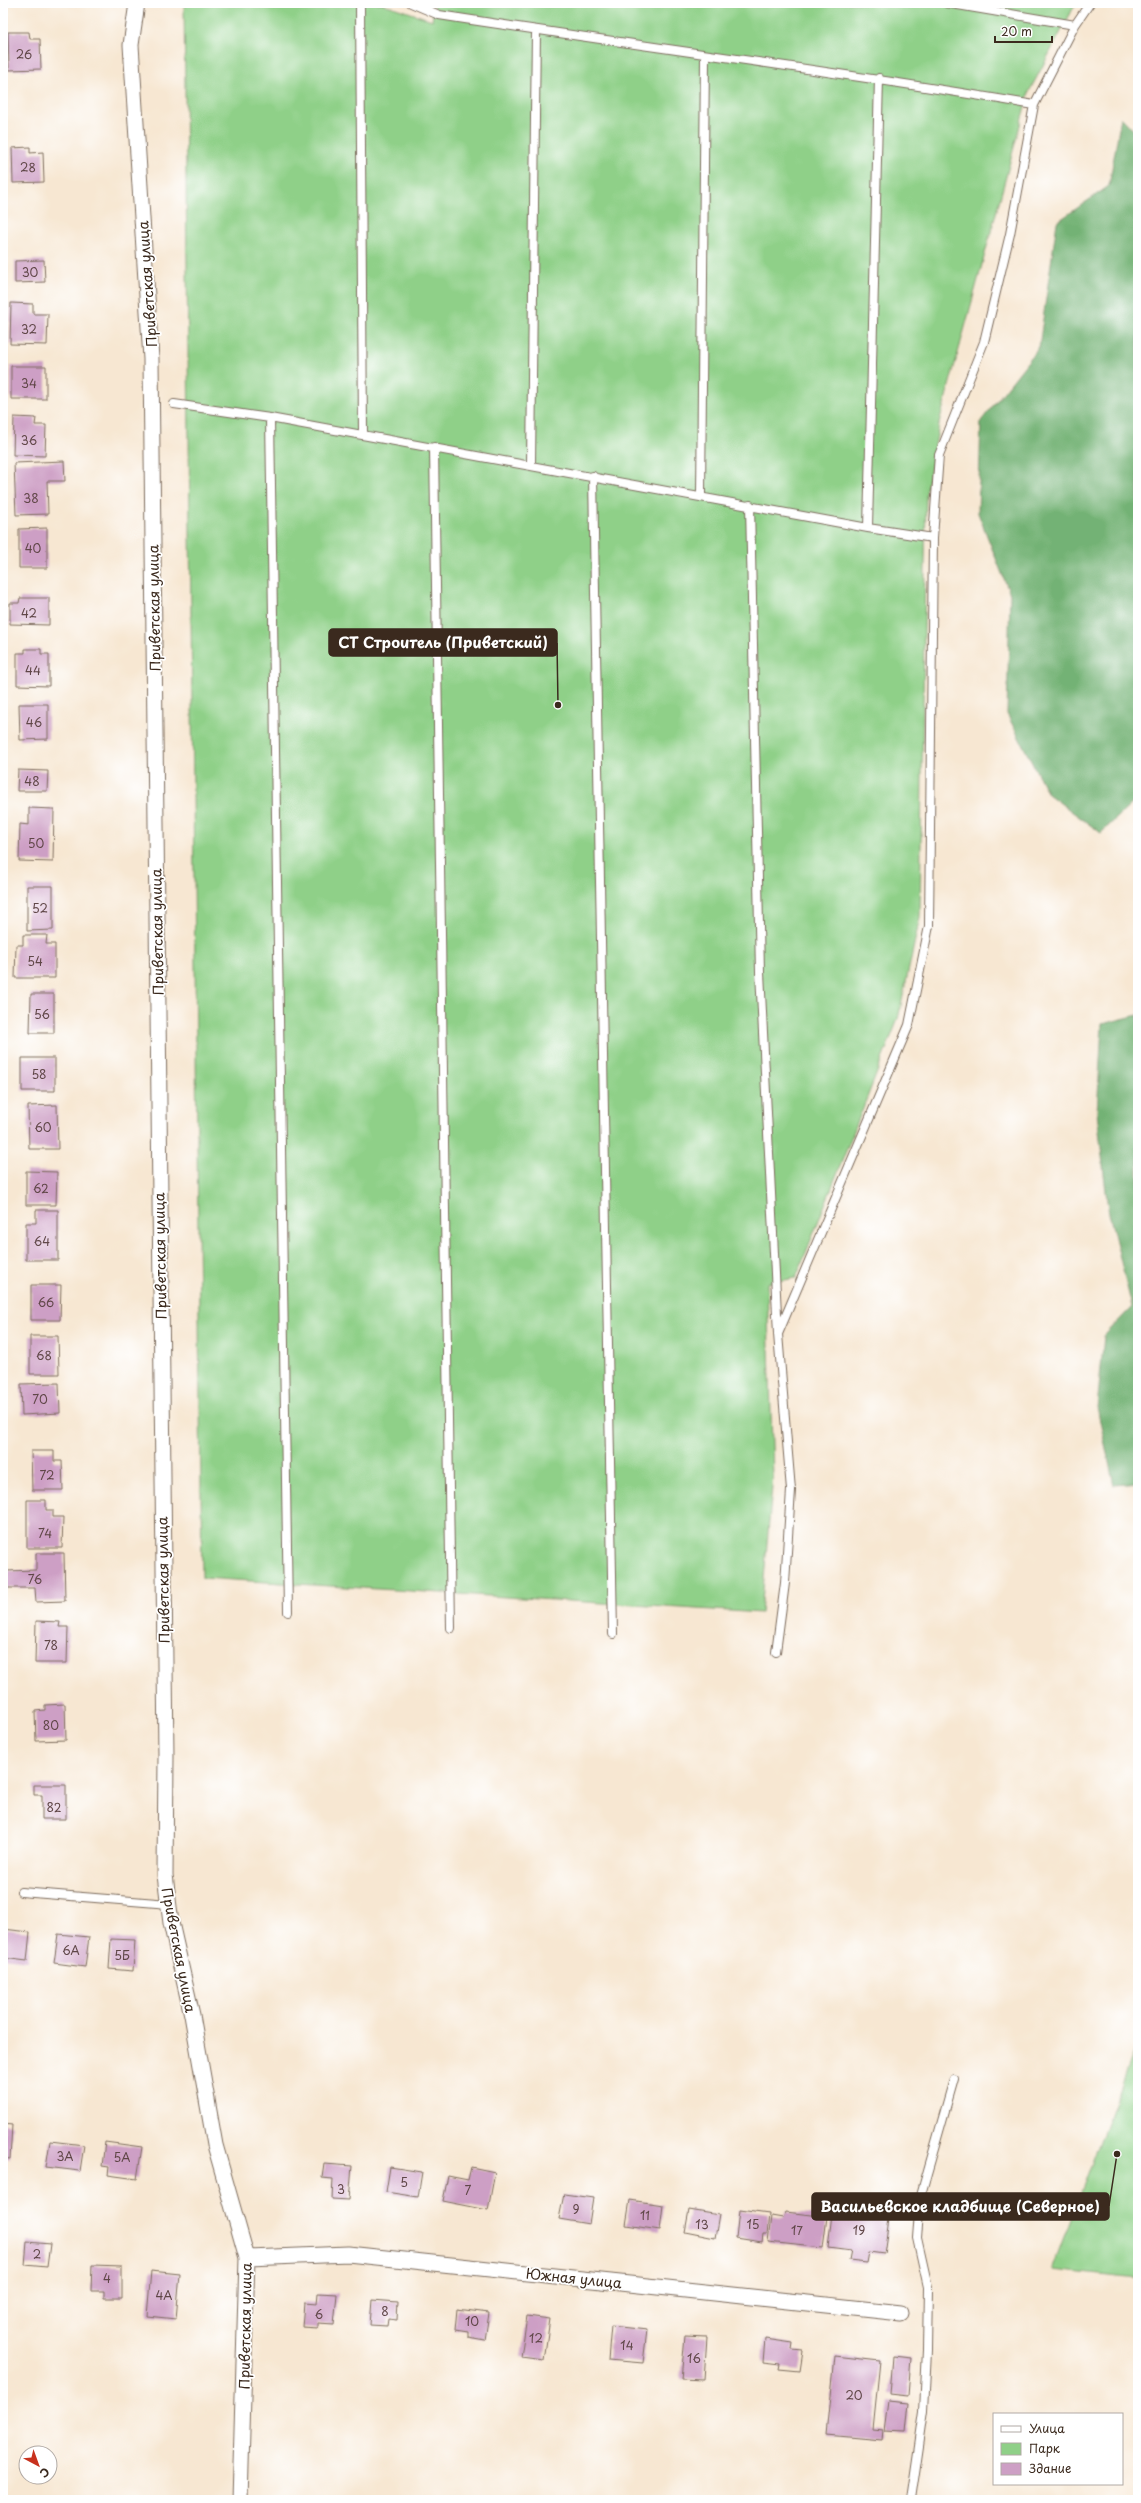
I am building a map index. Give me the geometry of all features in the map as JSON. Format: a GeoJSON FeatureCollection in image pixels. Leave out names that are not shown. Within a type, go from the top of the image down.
{"type":"FeatureCollection","features":[{"type":"Feature","properties":{"kind":"street","name":"Приветская улица"},"geometry":{"type":"LineString","coordinates":[[137,3],[131,45],[152,359],[166,1756],[165,1876],[215,2146],[247,2258],[240,2500]]}},
{"type":"Feature","properties":{"kind":"street","name":"Южная улица"},"geometry":{"type":"LineString","coordinates":[[247,2258],[348,2254],[901,2313]]}},
{"type":"Feature","properties":{"kind":"lane"},"geometry":{"type":"LineString","coordinates":[[360,3],[363,435]]}},
{"type":"Feature","properties":{"kind":"lane"},"geometry":{"type":"LineString","coordinates":[[411,3],[440,15],[705,56],[879,78],[1034,105]]}},
{"type":"Feature","properties":{"kind":"lane"},"geometry":{"type":"LineString","coordinates":[[946,3],[1075,25]]}},
{"type":"Feature","properties":{"kind":"lane"},"geometry":{"type":"LineString","coordinates":[[778,1334],[909,1025],[929,926],[933,538],[939,455],[984,342],[1010,234],[1034,105],[1075,25],[1090,3]]}},
{"type":"Feature","properties":{"kind":"lane"},"geometry":{"type":"LineString","coordinates":[[531,465],[536,30]]}},
{"type":"Feature","properties":{"kind":"lane"},"geometry":{"type":"LineString","coordinates":[[701,496],[705,56]]}},
{"type":"Feature","properties":{"kind":"lane"},"geometry":{"type":"LineString","coordinates":[[868,528],[879,78]]}},
{"type":"Feature","properties":{"kind":"lane"},"geometry":{"type":"LineString","coordinates":[[174,404],[270,418],[593,476],[868,528],[933,538]]}},
{"type":"Feature","properties":{"kind":"lane"},"geometry":{"type":"LineString","coordinates":[[270,418],[288,1612]]}},
{"type":"Feature","properties":{"kind":"lane"},"geometry":{"type":"LineString","coordinates":[[434,447],[451,1628]]}},
{"type":"Feature","properties":{"kind":"lane"},"geometry":{"type":"LineString","coordinates":[[593,476],[613,1634]]}},
{"type":"Feature","properties":{"kind":"lane"},"geometry":{"type":"LineString","coordinates":[[750,505],[760,972],[778,1334],[790,1490],[785,1583],[776,1652]]}},
{"type":"Feature","properties":{"kind":"lane"},"geometry":{"type":"LineString","coordinates":[[20,1892],[169,1904]]}},
{"type":"Feature","properties":{"kind":"lane"},"geometry":{"type":"LineString","coordinates":[[911,2500],[924,2411],[927,2350],[928,2287],[917,2238],[920,2198],[954,2079]]}},
{"type":"Feature","properties":{"kind":"green space"},"geometry":{"type":"Polygon","coordinates":[[[184,3],[381,3],[432,20],[435,3],[1076,3],[1029,92],[940,419],[926,494],[920,917],[898,1019],[796,1278],[767,1283],[773,1476],[761,1613],[202,1578],[184,3]]]}},
{"type":"Feature","properties":{"kind":"green space"},"geometry":{"type":"Polygon","coordinates":[[[1121,117],[1138,135],[1138,798],[1101,833],[1048,794],[1007,714],[1010,594],[978,513],[981,421],[1039,347],[1057,222],[1109,186],[1121,117]]]}},
{"type":"Feature","properties":{"kind":"green space"},"geometry":{"type":"Polygon","coordinates":[[[1138,1015],[1138,1483],[1114,1485],[1097,1408],[1104,1336],[1132,1307],[1108,1209],[1097,1113],[1102,1024],[1138,1015]]]}},
{"type":"Feature","properties":{"kind":"green space"},"geometry":{"type":"Polygon","coordinates":[[[1138,2039],[1138,2279],[1052,2270],[1138,2039]]]}},
{"type":"Feature","properties":{"kind":"building"},"geometry":{"type":"Polygon","coordinates":[[[8,32],[29,32],[30,39],[40,39],[41,69],[9,70],[8,32]]]}},
{"type":"Feature","properties":{"kind":"building"},"geometry":{"type":"Polygon","coordinates":[[[30,147],[30,153],[43,152],[44,182],[13,183],[12,148],[30,147]]]}},
{"type":"Feature","properties":{"kind":"building"},"geometry":{"type":"Polygon","coordinates":[[[44,260],[45,282],[15,283],[15,261],[44,260]]]}},
{"type":"Feature","properties":{"kind":"building"},"geometry":{"type":"Polygon","coordinates":[[[11,303],[33,304],[33,314],[48,314],[47,345],[10,344],[11,303]]]}},
{"type":"Feature","properties":{"kind":"building"},"geometry":{"type":"Polygon","coordinates":[[[11,366],[46,366],[46,399],[11,399],[11,366]]]}},
{"type":"Feature","properties":{"kind":"building"},"geometry":{"type":"Polygon","coordinates":[[[14,417],[36,418],[35,425],[46,425],[45,456],[13,455],[14,417]]]}},
{"type":"Feature","properties":{"kind":"building"},"geometry":{"type":"Polygon","coordinates":[[[64,461],[65,481],[47,481],[48,514],[16,515],[14,463],[64,461]]]}},
{"type":"Feature","properties":{"kind":"building"},"geometry":{"type":"Polygon","coordinates":[[[47,528],[47,568],[19,568],[19,529],[47,528]]]}},
{"type":"Feature","properties":{"kind":"building"},"geometry":{"type":"Polygon","coordinates":[[[20,598],[49,598],[49,625],[10,624],[10,603],[19,603],[20,598]]]}},
{"type":"Feature","properties":{"kind":"building"},"geometry":{"type":"Polygon","coordinates":[[[25,649],[41,649],[41,654],[49,654],[49,686],[17,685],[17,653],[25,653],[25,649]]]}},
{"type":"Feature","properties":{"kind":"building"},"geometry":{"type":"Polygon","coordinates":[[[19,704],[48,704],[48,739],[20,740],[19,704]]]}},
{"type":"Feature","properties":{"kind":"building"},"geometry":{"type":"Polygon","coordinates":[[[18,770],[48,771],[47,791],[17,791],[18,770]]]}},
{"type":"Feature","properties":{"kind":"building"},"geometry":{"type":"Polygon","coordinates":[[[29,808],[54,809],[53,862],[19,861],[20,824],[29,825],[29,808]]]}},
{"type":"Feature","properties":{"kind":"building"},"geometry":{"type":"Polygon","coordinates":[[[27,886],[53,886],[53,930],[27,931],[27,886]]]}},
{"type":"Feature","properties":{"kind":"building"},"geometry":{"type":"Polygon","coordinates":[[[23,935],[47,935],[46,944],[55,944],[55,978],[15,978],[16,945],[23,945],[23,935]]]}},
{"type":"Feature","properties":{"kind":"building"},"geometry":{"type":"Polygon","coordinates":[[[31,994],[54,994],[54,1033],[30,1033],[31,994]]]}},
{"type":"Feature","properties":{"kind":"building"},"geometry":{"type":"Polygon","coordinates":[[[22,1058],[55,1058],[55,1091],[22,1091],[22,1058]]]}},
{"type":"Feature","properties":{"kind":"building"},"geometry":{"type":"Polygon","coordinates":[[[57,1105],[58,1149],[29,1149],[28,1106],[57,1105]]]}},
{"type":"Feature","properties":{"kind":"building"},"geometry":{"type":"Polygon","coordinates":[[[26,1171],[57,1172],[56,1205],[26,1205],[26,1171]]]}},
{"type":"Feature","properties":{"kind":"building"},"geometry":{"type":"Polygon","coordinates":[[[36,1210],[58,1210],[58,1260],[26,1260],[26,1223],[36,1223],[36,1210]]]}},
{"type":"Feature","properties":{"kind":"building"},"geometry":{"type":"Polygon","coordinates":[[[31,1285],[61,1285],[60,1320],[31,1320],[31,1285]]]}},
{"type":"Feature","properties":{"kind":"building"},"geometry":{"type":"Polygon","coordinates":[[[30,1336],[58,1336],[59,1374],[30,1374],[30,1336]]]}},
{"type":"Feature","properties":{"kind":"building"},"geometry":{"type":"Polygon","coordinates":[[[59,1383],[60,1413],[22,1415],[21,1384],[59,1383]]]}},
{"type":"Feature","properties":{"kind":"building"},"geometry":{"type":"Polygon","coordinates":[[[31,1451],[54,1451],[54,1461],[62,1461],[63,1490],[32,1490],[31,1451]]]}},
{"type":"Feature","properties":{"kind":"building"},"geometry":{"type":"Polygon","coordinates":[[[27,1500],[46,1500],[46,1510],[53,1510],[53,1517],[63,1517],[62,1548],[27,1548],[27,1500]]]}},
{"type":"Feature","properties":{"kind":"building"},"geometry":{"type":"Polygon","coordinates":[[[36,1553],[64,1553],[65,1601],[36,1602],[35,1588],[6,1588],[6,1571],[36,1570],[36,1553]]]}},
{"type":"Feature","properties":{"kind":"building"},"geometry":{"type":"Polygon","coordinates":[[[36,1621],[60,1622],[59,1627],[68,1627],[67,1663],[35,1663],[36,1621]]]}},
{"type":"Feature","properties":{"kind":"building"},"geometry":{"type":"Polygon","coordinates":[[[65,1704],[66,1740],[36,1741],[35,1711],[45,1710],[45,1705],[65,1704]]]}},
{"type":"Feature","properties":{"kind":"building"},"geometry":{"type":"Polygon","coordinates":[[[34,1785],[66,1785],[66,1819],[42,1819],[42,1795],[34,1795],[34,1785]]]}},
{"type":"Feature","properties":{"kind":"building"},"geometry":{"type":"Polygon","coordinates":[[[3,1929],[30,1932],[27,1961],[3,1958],[3,1929]]]}},
{"type":"Feature","properties":{"kind":"building"},"geometry":{"type":"Polygon","coordinates":[[[58,1934],[89,1937],[85,1967],[54,1963],[58,1934]]]}},
{"type":"Feature","properties":{"kind":"building"},"geometry":{"type":"Polygon","coordinates":[[[111,1939],[135,1940],[133,1971],[109,1969],[111,1939]]]}},
{"type":"Feature","properties":{"kind":"building"},"geometry":{"type":"Polygon","coordinates":[[[3,2124],[12,2125],[10,2159],[3,2158],[3,2124]]]}},
{"type":"Feature","properties":{"kind":"building"},"geometry":{"type":"Polygon","coordinates":[[[50,2141],[84,2145],[80,2171],[46,2167],[50,2141]]]}},
{"type":"Feature","properties":{"kind":"building"},"geometry":{"type":"Polygon","coordinates":[[[105,2142],[142,2147],[137,2179],[108,2175],[109,2167],[102,2166],[105,2142]]]}},
{"type":"Feature","properties":{"kind":"building"},"geometry":{"type":"Polygon","coordinates":[[[324,2164],[352,2166],[349,2200],[332,2199],[333,2179],[322,2178],[324,2164]]]}},
{"type":"Feature","properties":{"kind":"building"},"geometry":{"type":"Polygon","coordinates":[[[390,2167],[422,2172],[418,2197],[386,2192],[390,2167]]]}},
{"type":"Feature","properties":{"kind":"building"},"geometry":{"type":"Polygon","coordinates":[[[471,2167],[495,2172],[488,2210],[443,2201],[448,2176],[468,2180],[471,2167]]]}},
{"type":"Feature","properties":{"kind":"building"},"geometry":{"type":"Polygon","coordinates":[[[564,2194],[593,2198],[589,2224],[559,2219],[564,2194]]]}},
{"type":"Feature","properties":{"kind":"building"},"geometry":{"type":"Polygon","coordinates":[[[630,2200],[663,2205],[660,2230],[626,2225],[630,2200]]]}},
{"type":"Feature","properties":{"kind":"building"},"geometry":{"type":"Polygon","coordinates":[[[833,2205],[890,2212],[884,2254],[869,2252],[867,2263],[849,2261],[851,2251],[828,2248],[833,2205]]]}},
{"type":"Feature","properties":{"kind":"building"},"geometry":{"type":"Polygon","coordinates":[[[689,2210],[719,2215],[715,2238],[685,2232],[689,2210]]]}},
{"type":"Feature","properties":{"kind":"building"},"geometry":{"type":"Polygon","coordinates":[[[739,2210],[769,2214],[767,2234],[763,2234],[762,2242],[736,2238],[739,2210]]]}},
{"type":"Feature","properties":{"kind":"building"},"geometry":{"type":"Polygon","coordinates":[[[786,2212],[827,2217],[823,2248],[768,2242],[771,2216],[783,2218],[786,2212]]]}},
{"type":"Feature","properties":{"kind":"building"},"geometry":{"type":"Polygon","coordinates":[[[27,2242],[50,2244],[47,2267],[25,2265],[27,2242]]]}},
{"type":"Feature","properties":{"kind":"building"},"geometry":{"type":"Polygon","coordinates":[[[92,2265],[122,2266],[122,2298],[104,2298],[104,2291],[91,2291],[92,2265]]]}},
{"type":"Feature","properties":{"kind":"building"},"geometry":{"type":"Polygon","coordinates":[[[151,2271],[180,2274],[176,2319],[147,2316],[151,2271]]]}},
{"type":"Feature","properties":{"kind":"building"},"geometry":{"type":"Polygon","coordinates":[[[318,2293],[337,2294],[334,2324],[318,2323],[318,2328],[302,2327],[304,2303],[317,2304],[318,2293]]]}},
{"type":"Feature","properties":{"kind":"building"},"geometry":{"type":"Polygon","coordinates":[[[372,2300],[398,2302],[397,2320],[388,2319],[387,2326],[370,2325],[372,2300]]]}},
{"type":"Feature","properties":{"kind":"building"},"geometry":{"type":"Polygon","coordinates":[[[457,2309],[489,2313],[485,2340],[468,2337],[468,2332],[455,2330],[457,2309]]]}},
{"type":"Feature","properties":{"kind":"building"},"geometry":{"type":"Polygon","coordinates":[[[527,2316],[550,2319],[544,2360],[521,2357],[527,2316]]]}},
{"type":"Feature","properties":{"kind":"building"},"geometry":{"type":"Polygon","coordinates":[[[611,2326],[647,2330],[643,2363],[608,2360],[611,2326]]]}},
{"type":"Feature","properties":{"kind":"building"},"geometry":{"type":"Polygon","coordinates":[[[685,2336],[707,2337],[704,2380],[681,2379],[685,2336]]]}},
{"type":"Feature","properties":{"kind":"building"},"geometry":{"type":"Polygon","coordinates":[[[765,2339],[793,2343],[792,2350],[803,2351],[800,2371],[779,2369],[780,2364],[763,2362],[765,2339]]]}},
{"type":"Feature","properties":{"kind":"building"},"geometry":{"type":"Polygon","coordinates":[[[835,2356],[880,2361],[873,2429],[883,2430],[882,2440],[827,2435],[835,2356]]]}},
{"type":"Feature","properties":{"kind":"building"},"geometry":{"type":"Polygon","coordinates":[[[893,2356],[911,2358],[908,2396],[890,2394],[893,2356]]]}},
{"type":"Feature","properties":{"kind":"building"},"geometry":{"type":"Polygon","coordinates":[[[889,2401],[909,2403],[906,2433],[885,2432],[889,2401]]]}},
{"type":"Feature","properties":{"kind":"place","name":"СТ Строитель (Приветский)"},"geometry":{"type":"Point","coordinates":[558,705]}},
{"type":"Feature","properties":{"kind":"place","name":"Васильевское кладбище (Северное)"},"geometry":{"type":"Point","coordinates":[1117,2154]}}]}
